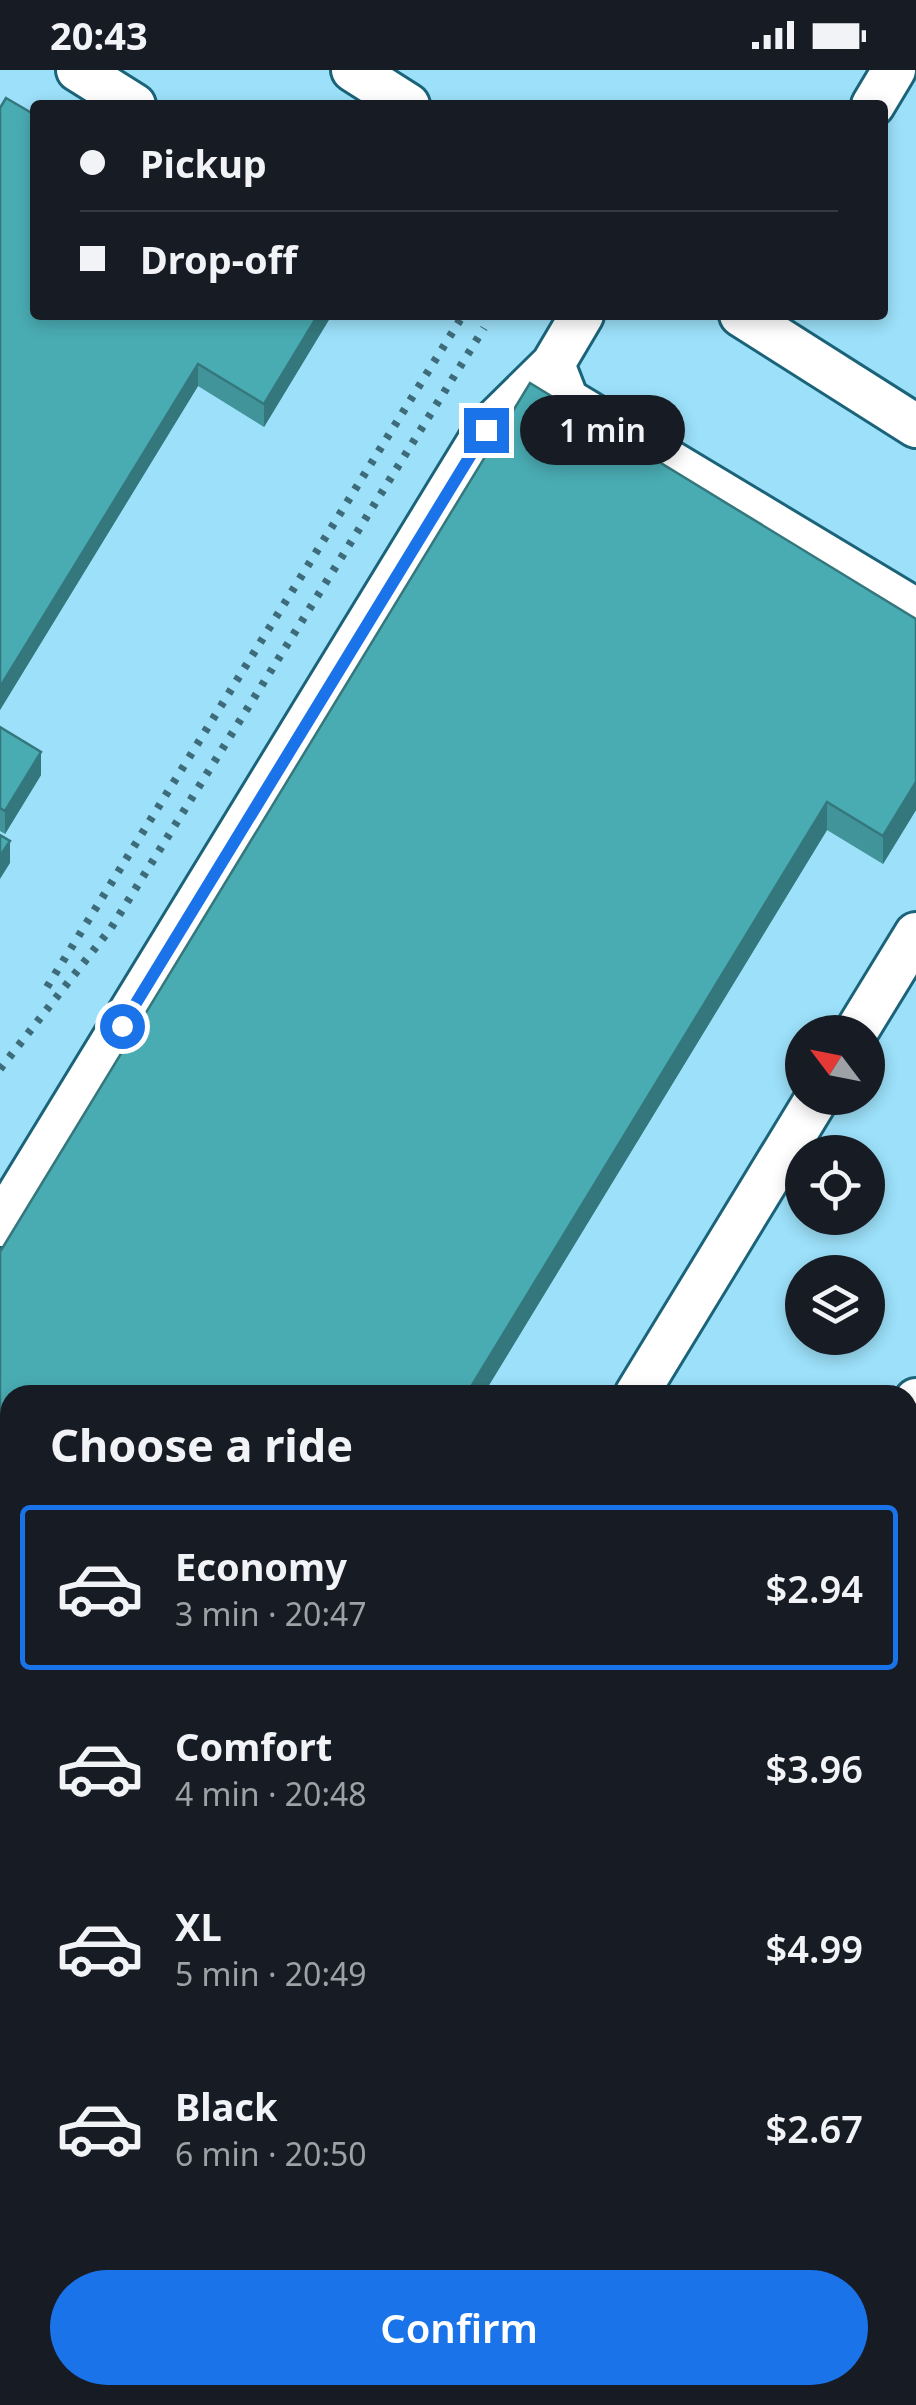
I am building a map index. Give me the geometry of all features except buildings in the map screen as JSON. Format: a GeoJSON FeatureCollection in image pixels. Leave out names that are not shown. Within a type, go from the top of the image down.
{"type":"FeatureCollection","features":[{"type":"Feature","properties":{"kind":"street"},"geometry":{"type":"LineString","coordinates":[[78,70],[126,100]]}},
{"type":"Feature","properties":{"kind":"street"},"geometry":{"type":"LineString","coordinates":[[877,100],[894,70]]}},
{"type":"Feature","properties":{"kind":"street"},"geometry":{"type":"LineString","coordinates":[[0,1225],[486,430],[553,364],[579,320]]}},
{"type":"Feature","properties":{"kind":"street"},"geometry":{"type":"LineString","coordinates":[[783,326],[916,426]]}},
{"type":"Feature","properties":{"kind":"street"},"geometry":{"type":"LineString","coordinates":[[553,364],[566,400],[916,610]]}},
{"type":"Feature","properties":{"kind":"street"},"geometry":{"type":"LineString","coordinates":[[866,1015],[916,934]]}},
{"type":"Feature","properties":{"kind":"street"},"geometry":{"type":"LineString","coordinates":[[642,1385],[807,1115]]}},
{"type":"Feature","properties":{"kind":"railway"},"geometry":{"type":"LineString","coordinates":[[47,987],[460,320]]}},
{"type":"Feature","properties":{"kind":"railway"},"geometry":{"type":"LineString","coordinates":[[0,1069],[111,928],[484,328]]}},
{"type":"Feature","properties":{"kind":"route"},"geometry":{"type":"LineString","coordinates":[[122,1026],[486,430]]}}]}
